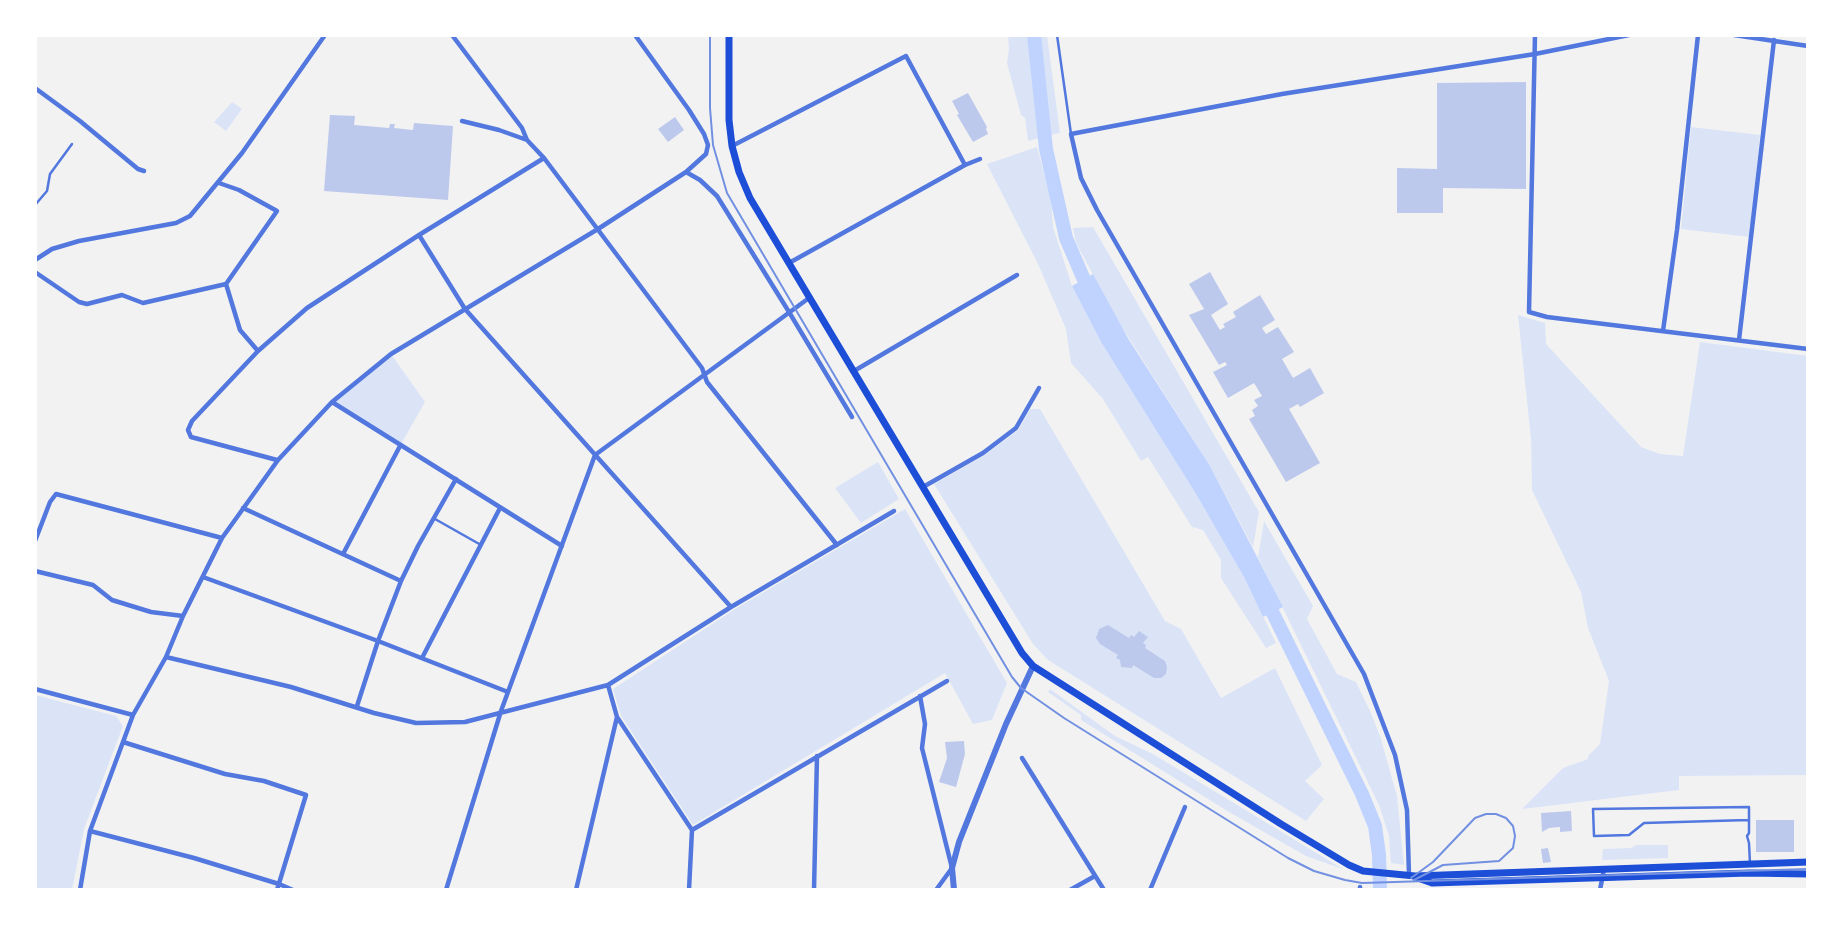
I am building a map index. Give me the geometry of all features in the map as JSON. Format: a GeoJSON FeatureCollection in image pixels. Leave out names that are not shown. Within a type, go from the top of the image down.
{"type":"FeatureCollection","features":[{"type":"Feature","properties":{"kind":"main road"},"geometry":{"type":"LineString","coordinates":[[729,35],[729,120],[732,146],[738,172],[750,198],[1022,653],[1033,666],[1281,824],[1363,871],[1492,881],[1749,869],[1808,862]]}},
{"type":"Feature","properties":{"kind":"main road"},"geometry":{"type":"LineString","coordinates":[[1749,869],[1808,874]]}},
{"type":"Feature","properties":{"kind":"street"},"geometry":{"type":"LineString","coordinates":[[35,259],[52,249],[79,241],[176,223],[190,216],[219,183],[325,35]]}},
{"type":"Feature","properties":{"kind":"street"},"geometry":{"type":"LineString","coordinates":[[453,35],[522,128],[527,140],[598,229],[708,382],[837,545]]}},
{"type":"Feature","properties":{"kind":"street"},"geometry":{"type":"LineString","coordinates":[[79,890],[90,831],[133,715],[166,657],[222,538],[278,460],[332,402],[391,354],[598,229],[701,160],[708,145],[689,110],[635,35]]}},
{"type":"Feature","properties":{"kind":"street"},"geometry":{"type":"LineString","coordinates":[[1535,35],[1529,312],[1547,317],[1808,348]]}},
{"type":"Feature","properties":{"kind":"street"},"geometry":{"type":"LineString","coordinates":[[1409,875],[1407,810],[1395,755],[1364,674],[1097,210],[1081,178],[1071,134],[1282,94],[1535,54],[1629,35]]}},
{"type":"Feature","properties":{"kind":"street"},"geometry":{"type":"LineString","coordinates":[[1663,331],[1698,35]]}},
{"type":"Feature","properties":{"kind":"street"},"geometry":{"type":"LineString","coordinates":[[1734,35],[1808,46]]}},
{"type":"Feature","properties":{"kind":"street"},"geometry":{"type":"LineString","coordinates":[[1740,340],[1774,40]]}},
{"type":"Feature","properties":{"kind":"street"},"geometry":{"type":"LineString","coordinates":[[732,146],[906,56],[965,165]]}},
{"type":"Feature","properties":{"kind":"street"},"geometry":{"type":"LineString","coordinates":[[35,88],[144,171]]}},
{"type":"Feature","properties":{"kind":"street"},"geometry":{"type":"LineString","coordinates":[[462,121],[527,140]]}},
{"type":"Feature","properties":{"kind":"street"},"geometry":{"type":"LineString","coordinates":[[278,460],[191,437],[188,430],[192,421],[258,351],[307,308],[544,158]]}},
{"type":"Feature","properties":{"kind":"street"},"geometry":{"type":"LineString","coordinates":[[788,263],[980,159]]}},
{"type":"Feature","properties":{"kind":"street"},"geometry":{"type":"LineString","coordinates":[[686,172],[700,180],[717,196],[852,417]]}},
{"type":"Feature","properties":{"kind":"street"},"geometry":{"type":"LineString","coordinates":[[35,272],[79,302],[87,304],[122,295],[143,303],[226,284],[277,211],[239,190],[219,183]]}},
{"type":"Feature","properties":{"kind":"street"},"geometry":{"type":"LineString","coordinates":[[419,235],[465,309],[731,607]]}},
{"type":"Feature","properties":{"kind":"street"},"geometry":{"type":"LineString","coordinates":[[853,371],[1017,275]]}},
{"type":"Feature","properties":{"kind":"street"},"geometry":{"type":"LineString","coordinates":[[226,284],[240,330],[258,351]]}},
{"type":"Feature","properties":{"kind":"street"},"geometry":{"type":"LineString","coordinates":[[446,890],[501,712],[595,455],[809,298]]}},
{"type":"Feature","properties":{"kind":"street"},"geometry":{"type":"LineString","coordinates":[[922,487],[983,453],[1016,428],[1039,388]]}},
{"type":"Feature","properties":{"kind":"street"},"geometry":{"type":"LineString","coordinates":[[332,402],[562,546]]}},
{"type":"Feature","properties":{"kind":"street"},"geometry":{"type":"LineString","coordinates":[[343,554],[400,446]]}},
{"type":"Feature","properties":{"kind":"street"},"geometry":{"type":"LineString","coordinates":[[357,706],[401,581],[456,479]]}},
{"type":"Feature","properties":{"kind":"street"},"geometry":{"type":"LineString","coordinates":[[35,541],[50,502],[56,494],[222,538]]}},
{"type":"Feature","properties":{"kind":"street"},"geometry":{"type":"LineString","coordinates":[[243,508],[401,581]]}},
{"type":"Feature","properties":{"kind":"street"},"geometry":{"type":"LineString","coordinates":[[422,658],[500,508]]}},
{"type":"Feature","properties":{"kind":"street"},"geometry":{"type":"LineString","coordinates":[[166,657],[291,687],[416,723],[465,722],[608,685],[731,607],[894,511]]}},
{"type":"Feature","properties":{"kind":"street"},"geometry":{"type":"LineString","coordinates":[[35,571],[93,585],[112,600],[151,612],[183,616]]}},
{"type":"Feature","properties":{"kind":"street"},"geometry":{"type":"LineString","coordinates":[[203,578],[378,641],[508,692]]}},
{"type":"Feature","properties":{"kind":"street"},"geometry":{"type":"LineString","coordinates":[[936,890],[952,868],[959,842],[1006,724],[1033,666]]}},
{"type":"Feature","properties":{"kind":"street"},"geometry":{"type":"LineString","coordinates":[[692,830],[947,681]]}},
{"type":"Feature","properties":{"kind":"street"},"geometry":{"type":"LineString","coordinates":[[608,685],[617,717],[692,830],[689,890]]}},
{"type":"Feature","properties":{"kind":"street"},"geometry":{"type":"LineString","coordinates":[[35,689],[133,715]]}},
{"type":"Feature","properties":{"kind":"street"},"geometry":{"type":"LineString","coordinates":[[920,696],[924,718],[923,757],[952,868],[954,890]]}},
{"type":"Feature","properties":{"kind":"street"},"geometry":{"type":"LineString","coordinates":[[576,890],[617,717]]}},
{"type":"Feature","properties":{"kind":"street"},"geometry":{"type":"LineString","coordinates":[[123,742],[225,774],[264,781],[306,795],[277,890]]}},
{"type":"Feature","properties":{"kind":"street"},"geometry":{"type":"LineString","coordinates":[[814,890],[817,755]]}},
{"type":"Feature","properties":{"kind":"street"},"geometry":{"type":"LineString","coordinates":[[1022,758],[1104,890]]}},
{"type":"Feature","properties":{"kind":"street"},"geometry":{"type":"LineString","coordinates":[[1150,890],[1185,807]]}},
{"type":"Feature","properties":{"kind":"street"},"geometry":{"type":"LineString","coordinates":[[90,831],[194,858],[293,890]]}},
{"type":"Feature","properties":{"kind":"street"},"geometry":{"type":"LineString","coordinates":[[1600,890],[1603,874]]}},
{"type":"Feature","properties":{"kind":"street"},"geometry":{"type":"LineString","coordinates":[[1070,890],[1096,876]]}},
{"type":"Feature","properties":{"kind":"lane"},"geometry":{"type":"LineString","coordinates":[[1057,35],[1071,134]]}},
{"type":"Feature","properties":{"kind":"lane"},"geometry":{"type":"LineString","coordinates":[[35,205],[47,191],[50,174],[72,144]]}},
{"type":"Feature","properties":{"kind":"lane"},"geometry":{"type":"LineString","coordinates":[[434,519],[481,545]]}},
{"type":"Feature","properties":{"kind":"lane"},"geometry":{"type":"LineString","coordinates":[[1748,820],[1644,823],[1629,835],[1594,836],[1593,810],[1749,807],[1749,869]]}},
{"type":"Feature","properties":{"kind":"shaded area"},"geometry":{"type":"Polygon","coordinates":[[[1008,35],[1029,35],[1039,138],[1028,141],[1025,118],[1021,115],[1007,63],[1008,35]]]}},
{"type":"Feature","properties":{"kind":"shaded area"},"geometry":{"type":"Polygon","coordinates":[[[1039,35],[1047,35],[1060,133],[1050,135],[1039,35]]]}},
{"type":"Feature","properties":{"kind":"shaded area"},"geometry":{"type":"Polygon","coordinates":[[[232,102],[242,109],[226,131],[214,122],[232,102]]]}},
{"type":"Feature","properties":{"kind":"shaded area"},"geometry":{"type":"Polygon","coordinates":[[[1691,127],[1760,135],[1750,237],[1681,229],[1691,127]]]}},
{"type":"Feature","properties":{"kind":"shaded area"},"geometry":{"type":"Polygon","coordinates":[[[1037,147],[1051,199],[1053,227],[1072,286],[1101,342],[1196,494],[1245,579],[1276,643],[1266,648],[1221,578],[1221,560],[1203,530],[1192,527],[1148,457],[1141,461],[1103,399],[1071,363],[1066,329],[1038,264],[987,164],[1037,147]]]}},
{"type":"Feature","properties":{"kind":"shaded area"},"geometry":{"type":"Polygon","coordinates":[[[1093,227],[1259,512],[1253,547],[1210,466],[1118,321],[1076,243],[1073,228],[1093,227]]]}},
{"type":"Feature","properties":{"kind":"shaded area"},"geometry":{"type":"Polygon","coordinates":[[[1518,315],[1545,323],[1546,344],[1641,447],[1660,454],[1683,456],[1700,342],[1808,356],[1808,775],[1679,776],[1679,790],[1522,809],[1563,768],[1588,759],[1600,744],[1609,681],[1588,628],[1581,592],[1532,490],[1531,439],[1518,315]]]}},
{"type":"Feature","properties":{"kind":"shaded area"},"geometry":{"type":"Polygon","coordinates":[[[391,354],[425,402],[400,446],[332,402],[391,354]]]}},
{"type":"Feature","properties":{"kind":"shaded area"},"geometry":{"type":"Polygon","coordinates":[[[1030,409],[1040,409],[1165,621],[1181,629],[1221,698],[1275,668],[1322,765],[1305,781],[1324,799],[1306,821],[1048,660],[1033,644],[934,484],[985,455],[1018,430],[1030,409]]]}},
{"type":"Feature","properties":{"kind":"shaded area"},"geometry":{"type":"Polygon","coordinates":[[[878,462],[899,499],[861,523],[835,488],[878,462]]]}},
{"type":"Feature","properties":{"kind":"shaded area"},"geometry":{"type":"Polygon","coordinates":[[[905,509],[1007,683],[992,720],[973,724],[945,673],[693,825],[621,716],[613,689],[735,609],[905,509]]]}},
{"type":"Feature","properties":{"kind":"shaded area"},"geometry":{"type":"Polygon","coordinates":[[[1264,521],[1313,606],[1307,619],[1337,674],[1356,682],[1371,713],[1397,796],[1404,865],[1391,863],[1389,836],[1379,805],[1258,557],[1264,521]]]}},
{"type":"Feature","properties":{"kind":"shaded area"},"geometry":{"type":"Polygon","coordinates":[[[1050,689],[1115,736],[1153,754],[1343,869],[1306,856],[1229,812],[1081,720],[1081,715],[1048,692],[1050,689]]]}},
{"type":"Feature","properties":{"kind":"shaded area"},"geometry":{"type":"Polygon","coordinates":[[[35,695],[116,716],[123,726],[84,829],[72,890],[35,890],[35,695]]]}},
{"type":"Feature","properties":{"kind":"shaded area"},"geometry":{"type":"Polygon","coordinates":[[[1636,845],[1668,845],[1668,858],[1602,860],[1603,849],[1631,848],[1636,845]]]}},
{"type":"Feature","properties":{"kind":"water"},"geometry":{"type":"Polygon","coordinates":[[[1093,274],[1129,340],[1210,466],[1283,607],[1263,617],[1245,579],[1196,494],[1101,342],[1072,286],[1093,274]]]}},
{"type":"Feature","properties":{"kind":"building"},"geometry":{"type":"Polygon","coordinates":[[[1526,82],[1526,189],[1443,188],[1443,213],[1397,213],[1397,168],[1437,169],[1437,83],[1526,82]]]}},
{"type":"Feature","properties":{"kind":"building"},"geometry":{"type":"Polygon","coordinates":[[[968,93],[987,127],[988,134],[973,142],[952,101],[968,93]]]}},
{"type":"Feature","properties":{"kind":"building"},"geometry":{"type":"Polygon","coordinates":[[[330,115],[355,116],[354,125],[389,128],[390,124],[395,124],[394,128],[413,130],[414,123],[453,126],[448,200],[324,191],[330,115]]]}},
{"type":"Feature","properties":{"kind":"building"},"geometry":{"type":"Polygon","coordinates":[[[675,117],[684,130],[668,142],[658,129],[675,117]]]}},
{"type":"Feature","properties":{"kind":"building"},"geometry":{"type":"Polygon","coordinates":[[[1210,272],[1228,304],[1211,315],[1220,330],[1225,327],[1223,324],[1236,317],[1233,312],[1260,295],[1275,320],[1262,328],[1266,334],[1278,327],[1294,352],[1282,359],[1293,378],[1310,368],[1324,393],[1300,407],[1298,404],[1289,409],[1320,463],[1286,482],[1249,419],[1255,416],[1252,410],[1258,406],[1254,400],[1262,396],[1254,383],[1228,398],[1213,372],[1227,365],[1225,362],[1219,365],[1189,315],[1204,309],[1189,284],[1210,272]]]}},
{"type":"Feature","properties":{"kind":"building"},"geometry":{"type":"Polygon","coordinates":[[[1108,625],[1129,638],[1139,631],[1148,637],[1143,643],[1145,648],[1165,661],[1166,674],[1161,678],[1154,678],[1133,665],[1132,668],[1121,667],[1120,660],[1116,658],[1118,655],[1100,644],[1096,638],[1099,629],[1108,625]]]}},
{"type":"Feature","properties":{"kind":"building"},"geometry":{"type":"Polygon","coordinates":[[[964,741],[965,754],[956,787],[939,782],[947,758],[945,742],[964,741]]]}},
{"type":"Feature","properties":{"kind":"building"},"geometry":{"type":"Polygon","coordinates":[[[1571,811],[1572,831],[1560,832],[1560,827],[1542,832],[1541,813],[1571,811]]]}},
{"type":"Feature","properties":{"kind":"building"},"geometry":{"type":"Polygon","coordinates":[[[1756,820],[1794,820],[1794,852],[1756,852],[1756,820]]]}},
{"type":"Feature","properties":{"kind":"building"},"geometry":{"type":"Polygon","coordinates":[[[1548,848],[1551,862],[1543,863],[1541,849],[1548,848]]]}},
{"type":"Feature","properties":{"kind":"waterway"},"geometry":{"type":"LineString","coordinates":[[1034,35],[1046,149],[1066,238],[1091,296]]}},
{"type":"Feature","properties":{"kind":"waterway"},"geometry":{"type":"LineString","coordinates":[[1264,595],[1362,794],[1375,826],[1380,890]]}},
{"type":"Feature","properties":{"kind":"tram line"},"geometry":{"type":"LineString","coordinates":[[710,35],[713,145],[727,193],[1012,677],[1021,688],[1064,718],[1288,858],[1314,871],[1345,880],[1362,883],[1808,869]]}},
{"type":"Feature","properties":{"kind":"tram line"},"geometry":{"type":"LineString","coordinates":[[1411,878],[1433,862],[1475,818],[1496,814],[1506,818],[1513,826],[1513,848],[1499,861],[1443,865],[1414,880]]}}]}
